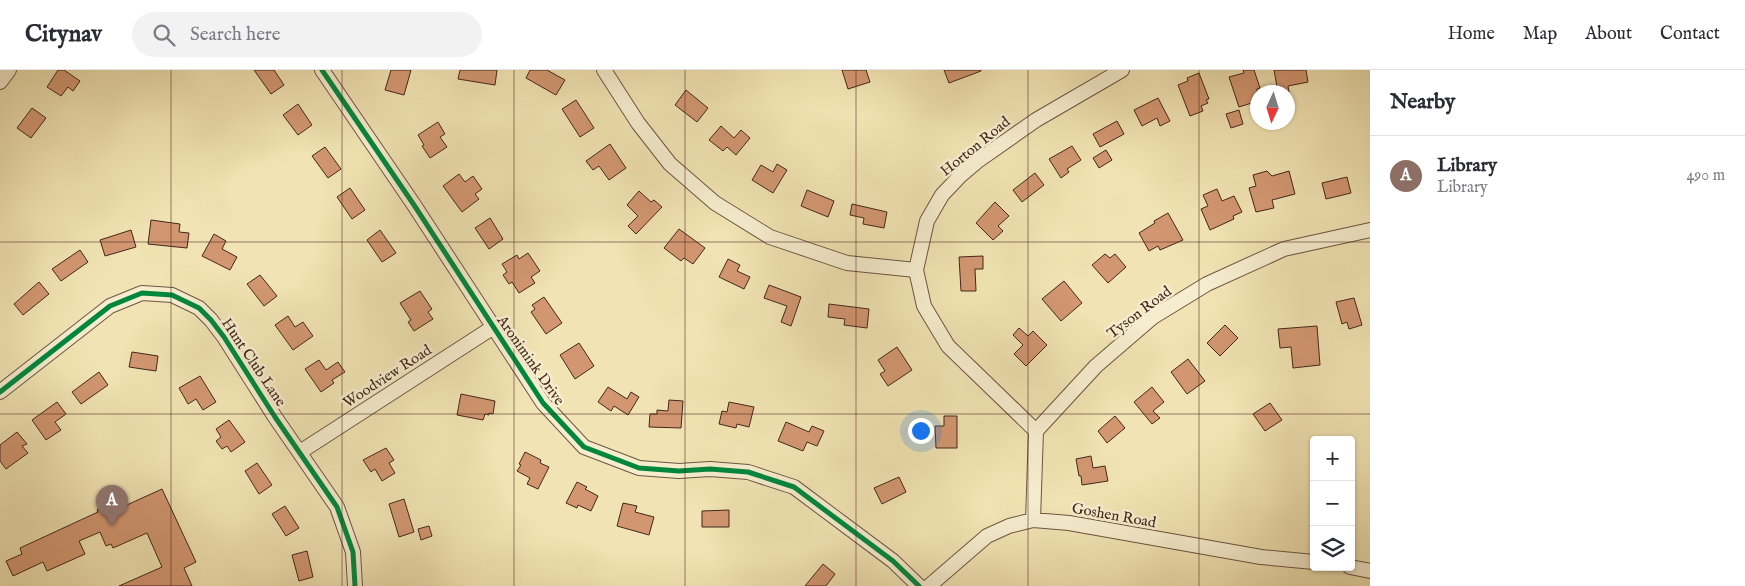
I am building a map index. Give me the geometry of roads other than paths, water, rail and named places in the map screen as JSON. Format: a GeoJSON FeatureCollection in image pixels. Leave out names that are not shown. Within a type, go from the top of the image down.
{"type":"FeatureCollection","features":[{"type":"Feature","properties":{"kind":"street"},"geometry":{"type":"LineString","coordinates":[[0,82],[9,70]]}},
{"type":"Feature","properties":{"kind":"street","name":"Aronimink Drive"},"geometry":{"type":"LineString","coordinates":[[322,70],[414,205],[543,404],[584,447],[639,468],[710,469],[748,472],[794,487],[893,561],[919,586]]}},
{"type":"Feature","properties":{"kind":"street"},"geometry":{"type":"LineString","coordinates":[[604,70],[638,123],[665,157],[715,203],[770,237],[847,263],[916,270]]}},
{"type":"Feature","properties":{"kind":"street","name":"Horton Road"},"geometry":{"type":"LineString","coordinates":[[1036,432],[948,346],[924,306],[916,270],[927,222],[942,195],[960,176],[980,160],[1036,120],[1122,70]]}},
{"type":"Feature","properties":{"kind":"street","name":"Tyson Road"},"geometry":{"type":"LineString","coordinates":[[1036,432],[1096,366],[1154,317],[1207,284],[1284,249],[1370,230]]}},
{"type":"Feature","properties":{"kind":"street","name":"Hunt Club Lane"},"geometry":{"type":"LineString","coordinates":[[0,392],[110,306],[142,293],[172,295],[199,308],[224,337],[336,507],[353,552],[354,586]]}},
{"type":"Feature","properties":{"kind":"street","name":"Woodview Road"},"geometry":{"type":"LineString","coordinates":[[300,452],[492,328]]}},
{"type":"Feature","properties":{"kind":"street"},"geometry":{"type":"LineString","coordinates":[[1033,520],[1036,432]]}},
{"type":"Feature","properties":{"kind":"street","name":"Goshen Road"},"geometry":{"type":"LineString","coordinates":[[929,586],[987,536],[1009,526],[1033,520],[1069,523],[1261,557],[1310,562]]}},
{"type":"Feature","properties":{"kind":"street"},"geometry":{"type":"LineString","coordinates":[[1355,568],[1370,571]]}},
{"type":"Feature","properties":{"kind":"place","name":"Library"},"geometry":{"type":"Point","coordinates":[112,526]}}]}
